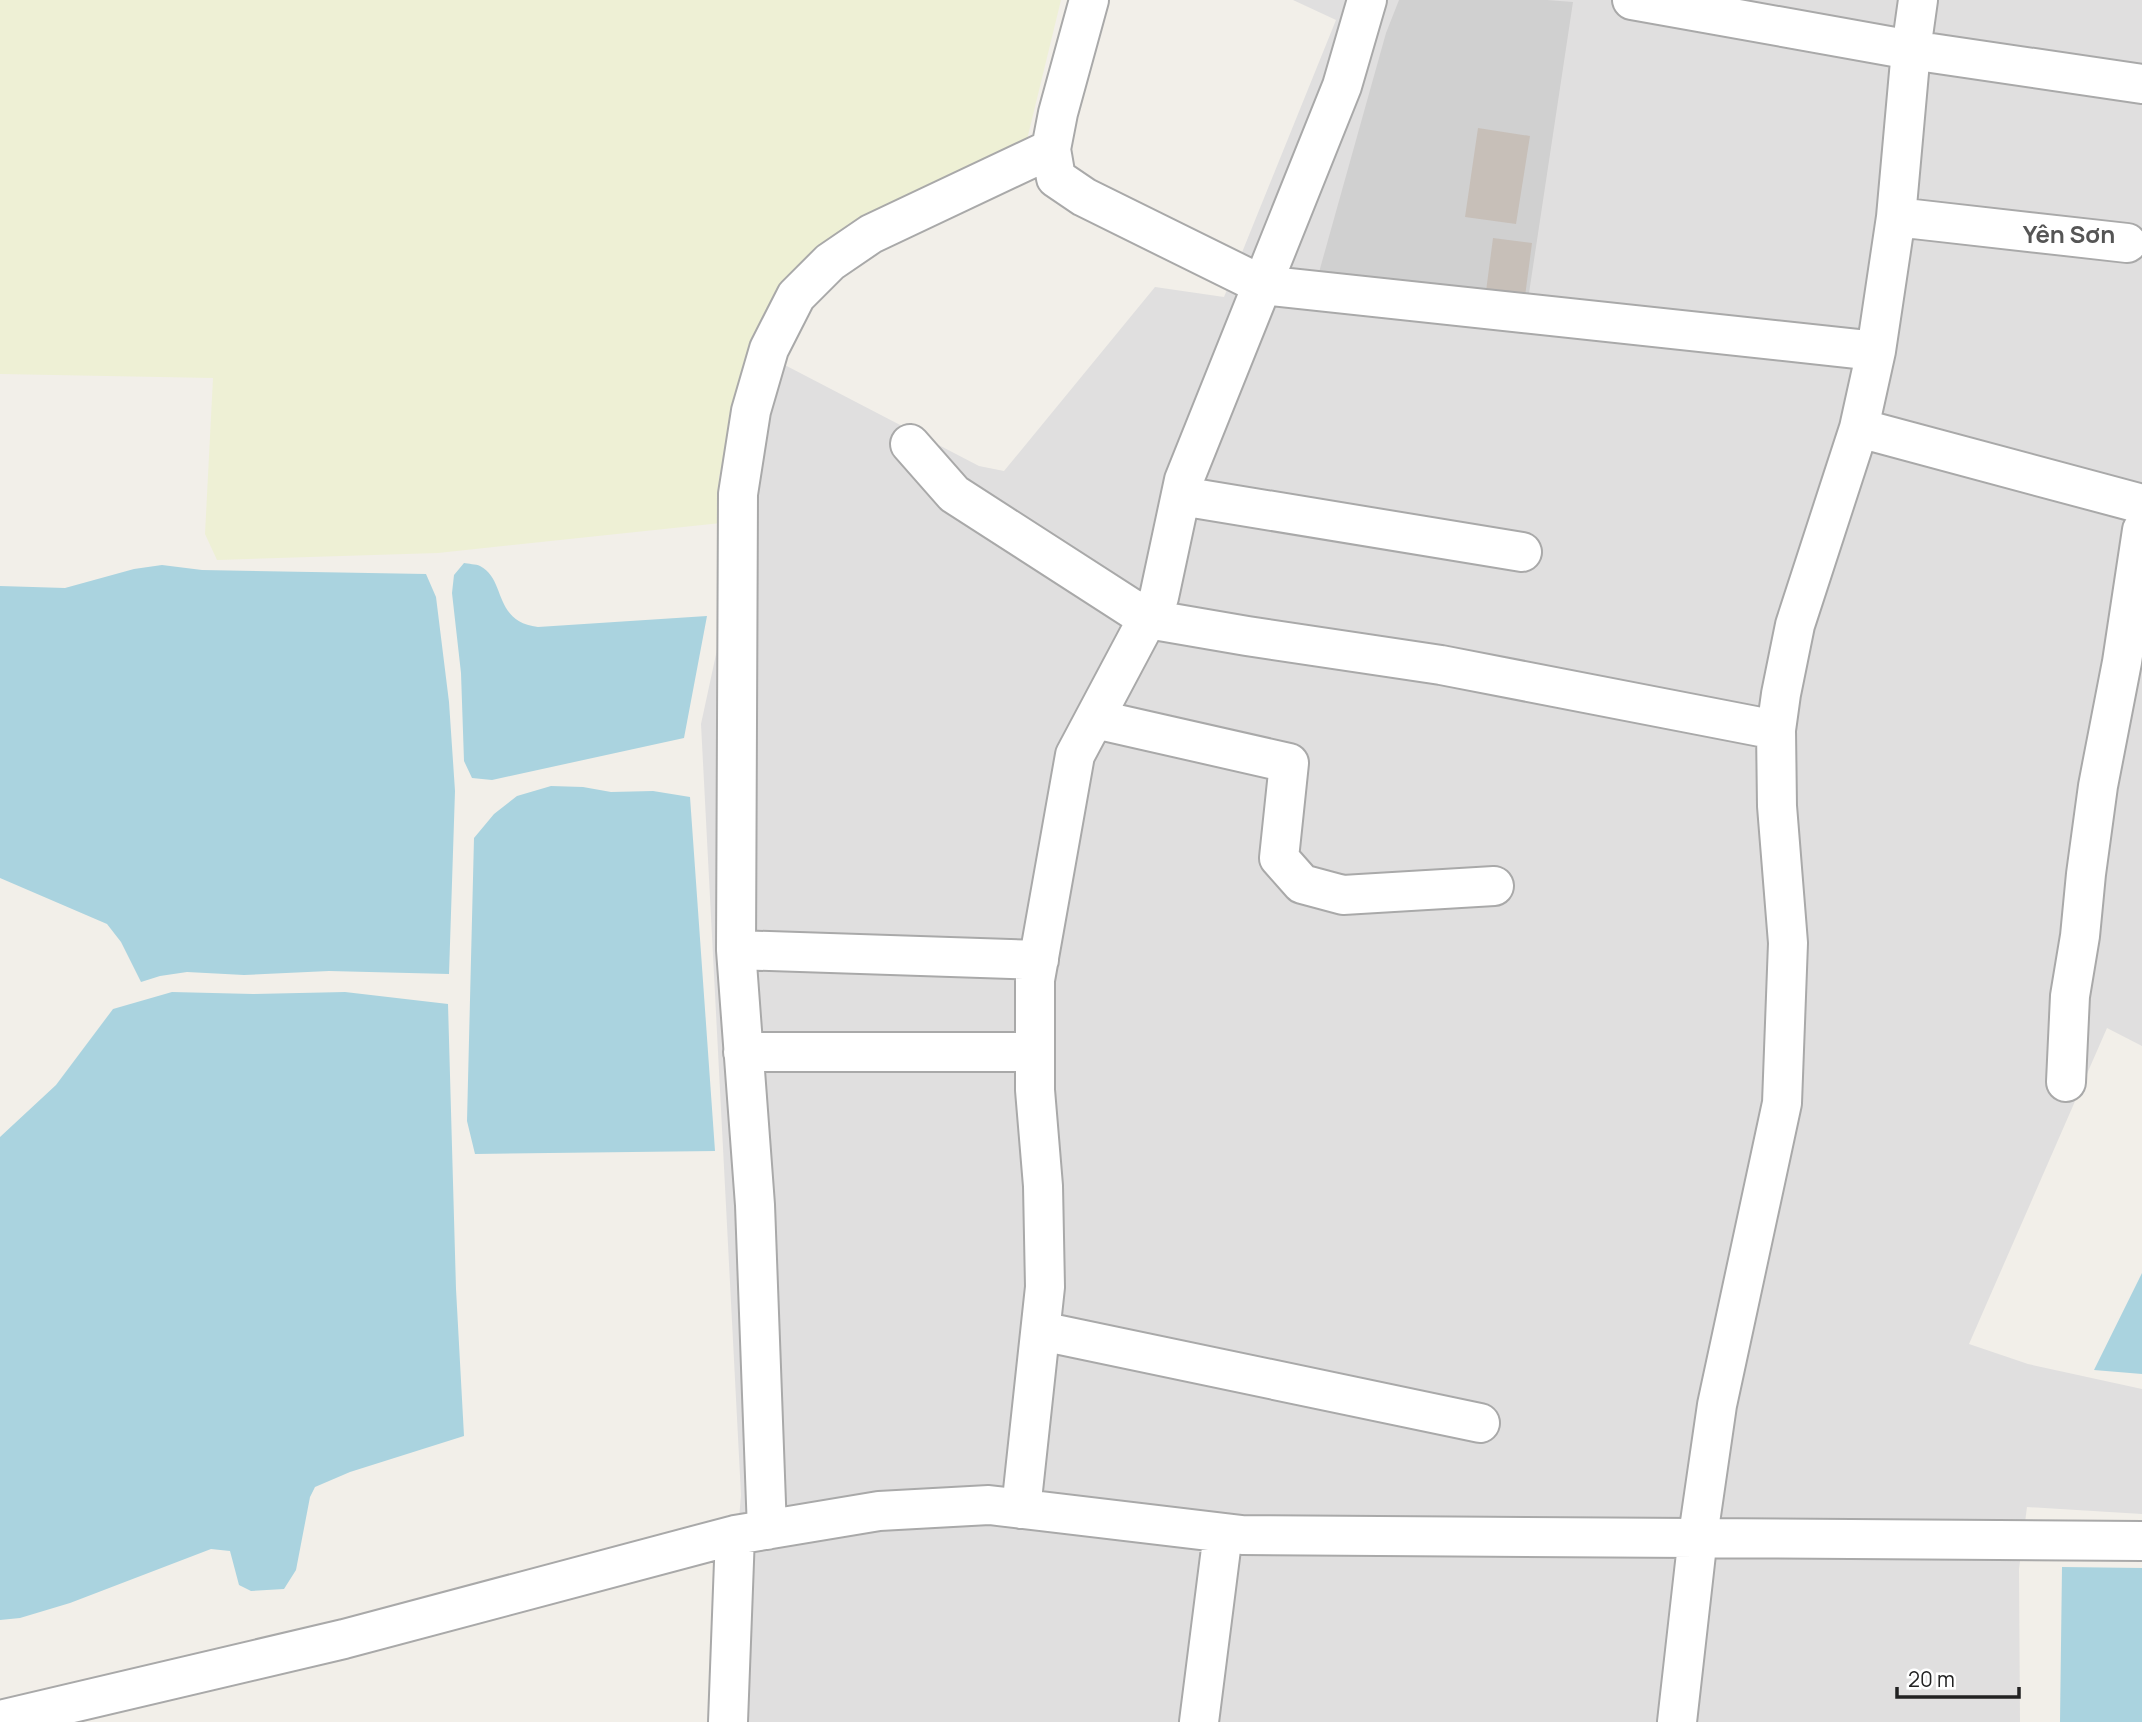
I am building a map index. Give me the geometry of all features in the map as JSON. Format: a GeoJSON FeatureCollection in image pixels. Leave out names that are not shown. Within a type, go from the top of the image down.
{"type":"FeatureCollection","features":[{"type":"Feature","properties":{"kind":"street"},"geometry":{"type":"LineString","coordinates":[[1089,0],[1058,113],[1051,149],[1056,178],[1084,197],[1262,285],[1876,351]]}},
{"type":"Feature","properties":{"kind":"street"},"geometry":{"type":"LineString","coordinates":[[1021,1509],[1045,1287],[1043,1186],[1035,1090],[1035,980],[1075,755],[1159,597],[1184,480],[1342,86],[1367,0]]}},
{"type":"Feature","properties":{"kind":"street"},"geometry":{"type":"LineString","coordinates":[[1632,0],[1911,50],[2142,84]]}},
{"type":"Feature","properties":{"kind":"street"},"geometry":{"type":"LineString","coordinates":[[1677,1722],[1698,1536],[1717,1405],[1782,1103],[1788,943],[1777,807],[1776,730],[1795,625],[1859,428],[1876,351],[1896,216],[1918,0]]}},
{"type":"Feature","properties":{"kind":"street"},"geometry":{"type":"LineString","coordinates":[[728,1722],[751,1533],[755,1205],[736,950],[738,494],[751,411],[769,349],[796,296],[830,262],[871,234],[1051,149]]}},
{"type":"Feature","properties":{"kind":"street"},"geometry":{"type":"LineString","coordinates":[[1896,216],[2127,243]]}},
{"type":"Feature","properties":{"kind":"street"},"geometry":{"type":"LineString","coordinates":[[1859,428],[2142,504]]}},
{"type":"Feature","properties":{"kind":"street"},"geometry":{"type":"LineString","coordinates":[[910,444],[954,494],[1148,619],[1441,665],[1776,730]]}},
{"type":"Feature","properties":{"kind":"street"},"geometry":{"type":"LineString","coordinates":[[1181,496],[1522,552]]}},
{"type":"Feature","properties":{"kind":"street"},"geometry":{"type":"LineString","coordinates":[[2066,1082],[2070,996],[2098,786],[2122,662],[2142,530]]}},
{"type":"Feature","properties":{"kind":"street"},"geometry":{"type":"LineString","coordinates":[[1095,719],[1289,763],[1279,858],[1302,884],[1343,895],[1494,886]]}},
{"type":"Feature","properties":{"kind":"street"},"geometry":{"type":"LineString","coordinates":[[736,950],[1039,960]]}},
{"type":"Feature","properties":{"kind":"street"},"geometry":{"type":"LineString","coordinates":[[743,1052],[1035,1052]]}},
{"type":"Feature","properties":{"kind":"street"},"geometry":{"type":"LineString","coordinates":[[1041,1331],[1480,1423]]}},
{"type":"Feature","properties":{"kind":"street"},"geometry":{"type":"LineString","coordinates":[[0,1720],[344,1639],[751,1533],[879,1511],[989,1505],[1242,1535],[2142,1541]]}},
{"type":"Feature","properties":{"kind":"street"},"geometry":{"type":"LineString","coordinates":[[1199,1722],[1223,1532]]}},
{"type":"Feature","properties":{"kind":"street"},"geometry":{"type":"LineString","coordinates":[[125,1722],[149,1685]]}},
{"type":"Feature","properties":{"kind":"shaded area"},"geometry":{"type":"Polygon","coordinates":[[[1293,0],[2142,0],[2142,1046],[2107,1028],[1969,1344],[2028,1364],[2142,1389],[2142,1514],[2027,1507],[2019,1569],[2020,1722],[722,1722],[741,1495],[701,724],[779,362],[979,466],[1004,471],[1155,287],[1224,297],[1336,20],[1293,0]]]}},
{"type":"Feature","properties":{"kind":"shaded area"},"geometry":{"type":"Polygon","coordinates":[[[1399,0],[1573,2],[1526,313],[1316,283],[1386,33],[1399,0]]]}},
{"type":"Feature","properties":{"kind":"green space"},"geometry":{"type":"Polygon","coordinates":[[[0,0],[1061,0],[1023,156],[950,201],[758,332],[719,477],[721,523],[438,553],[217,560],[205,534],[213,378],[0,374],[0,0]]]}},
{"type":"Feature","properties":{"kind":"water"},"geometry":{"type":"Polygon","coordinates":[[[464,563],[478,565],[488,572],[513,617],[538,627],[707,616],[684,738],[492,780],[472,778],[464,761],[461,673],[452,593],[454,575],[464,563]]]}},
{"type":"Feature","properties":{"kind":"water"},"geometry":{"type":"Polygon","coordinates":[[[162,565],[202,570],[426,574],[436,597],[449,702],[455,791],[449,974],[329,971],[244,975],[187,972],[141,982],[121,942],[107,924],[0,878],[0,586],[65,588],[134,569],[162,565]]]}},
{"type":"Feature","properties":{"kind":"water"},"geometry":{"type":"Polygon","coordinates":[[[551,786],[583,787],[611,792],[653,791],[690,797],[715,1151],[475,1154],[467,1121],[474,838],[494,814],[517,796],[551,786]]]}},
{"type":"Feature","properties":{"kind":"water"},"geometry":{"type":"Polygon","coordinates":[[[172,992],[345,992],[448,1004],[456,1289],[464,1436],[350,1472],[315,1487],[310,1497],[296,1570],[284,1589],[251,1591],[239,1585],[230,1551],[211,1549],[70,1603],[20,1618],[0,1620],[0,1137],[56,1085],[113,1009],[172,992]]]}},
{"type":"Feature","properties":{"kind":"water"},"geometry":{"type":"Polygon","coordinates":[[[2142,1273],[2142,1374],[2094,1370],[2142,1273]]]}},
{"type":"Feature","properties":{"kind":"water"},"geometry":{"type":"Polygon","coordinates":[[[2062,1567],[2142,1568],[2142,1722],[2060,1722],[2062,1567]]]}},
{"type":"Feature","properties":{"kind":"building"},"geometry":{"type":"Polygon","coordinates":[[[1478,128],[1530,136],[1516,224],[1465,217],[1478,128]]]}},
{"type":"Feature","properties":{"kind":"building"},"geometry":{"type":"Polygon","coordinates":[[[1493,238],[1532,243],[1524,304],[1485,299],[1493,238]]]}},
{"type":"Feature","properties":{"kind":"district","name":"Yên Sơn"},"geometry":{"type":"Point","coordinates":[2069,233]}}]}
